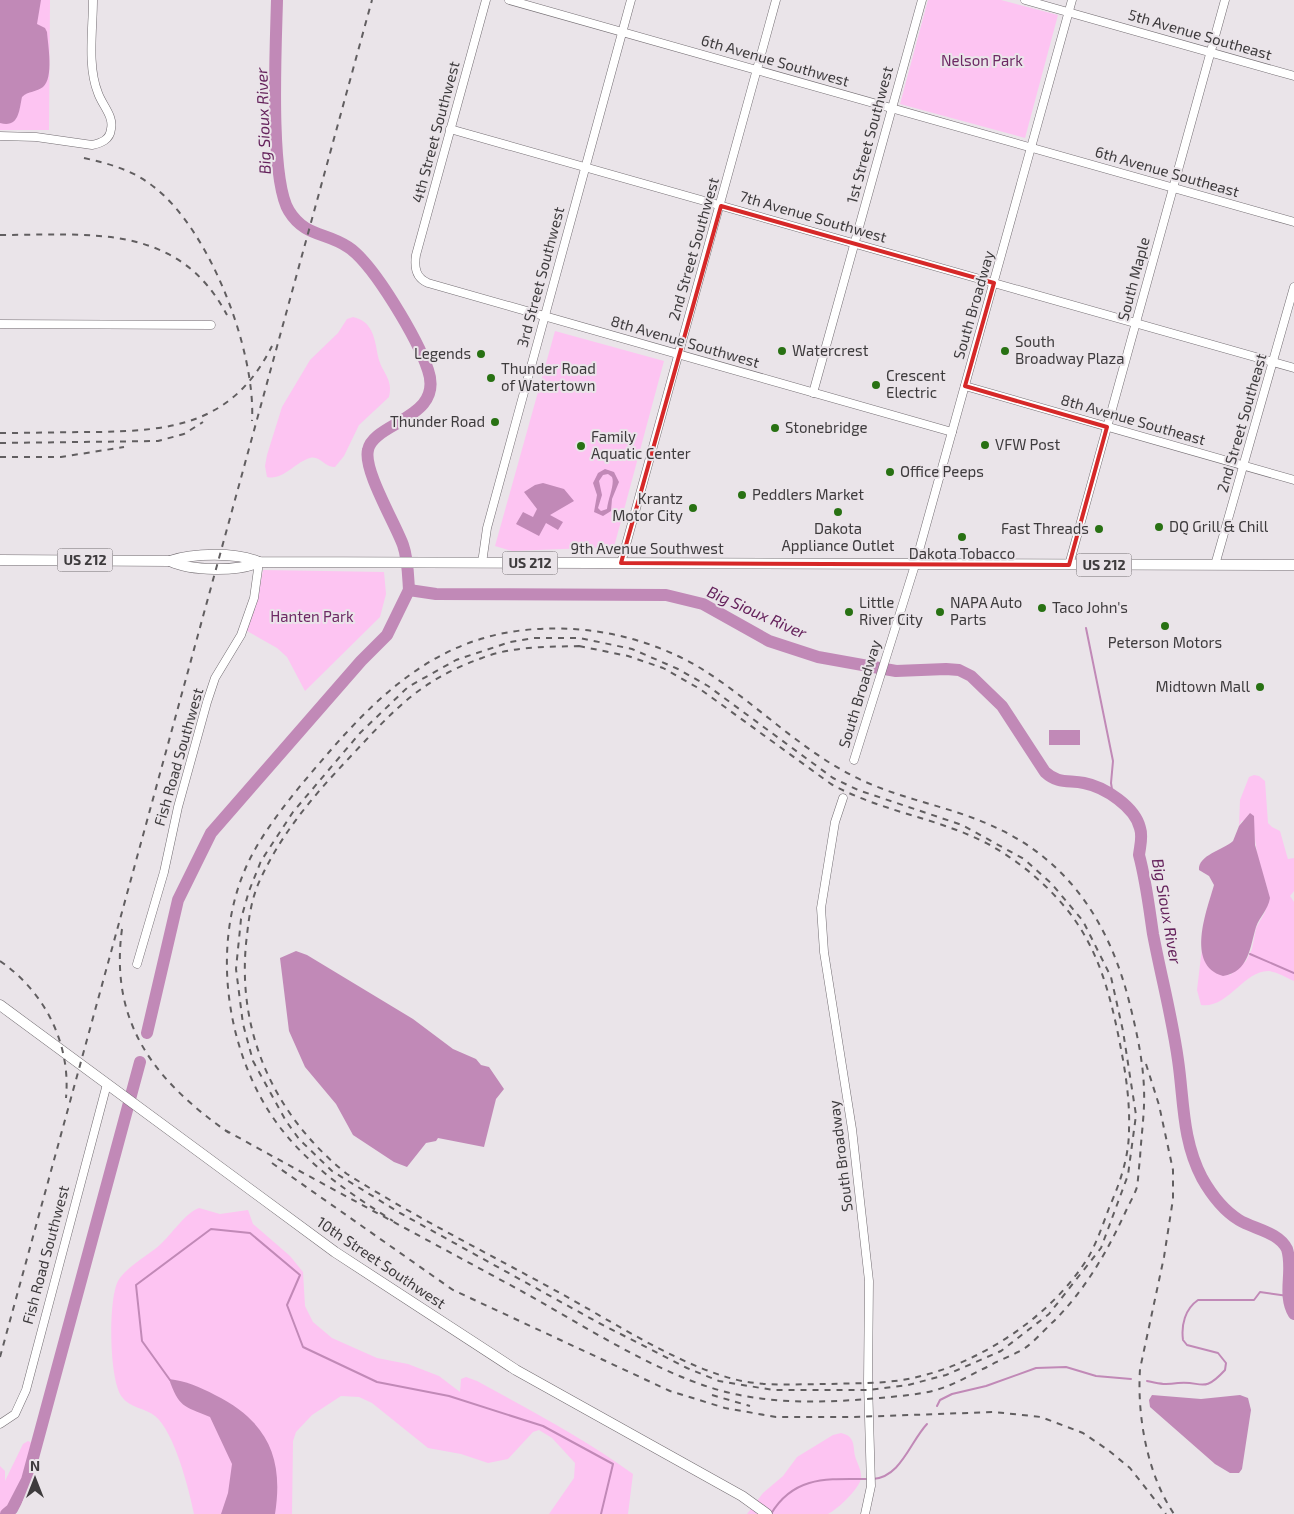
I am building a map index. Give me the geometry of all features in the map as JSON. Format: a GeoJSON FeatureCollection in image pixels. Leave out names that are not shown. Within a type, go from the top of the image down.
{"type":"FeatureCollection","features":[{"type":"Feature","properties":{"kind":"main road","name":"9th Avenue Southwest"},"geometry":{"type":"LineString","coordinates":[[0,560],[170,561],[184,568],[247,568],[259,562],[915,565]]}},
{"type":"Feature","properties":{"kind":"main road","name":"US 212"},"geometry":{"type":"LineString","coordinates":[[915,565],[1294,565]]}},
{"type":"Feature","properties":{"kind":"main road","name":"10th Street Southwest"},"geometry":{"type":"LineString","coordinates":[[0,1006],[335,1252],[516,1370],[742,1496],[763,1511]]}},
{"type":"Feature","properties":{"kind":"street"},"geometry":{"type":"LineString","coordinates":[[0,136],[47,138],[92,145],[105,140],[109,136],[112,124],[95,84],[93,0]]}},
{"type":"Feature","properties":{"kind":"street","name":"4th Street Southwest"},"geometry":{"type":"LineString","coordinates":[[416,271],[416,255],[486,0]]}},
{"type":"Feature","properties":{"kind":"street","name":"6th Avenue Southwest"},"geometry":{"type":"LineString","coordinates":[[509,0],[1033,148]]}},
{"type":"Feature","properties":{"kind":"street","name":"3rd Street Southwest"},"geometry":{"type":"LineString","coordinates":[[482,563],[487,528],[631,0]]}},
{"type":"Feature","properties":{"kind":"street","name":"2nd Street Southwest"},"geometry":{"type":"LineString","coordinates":[[621,564],[721,206],[776,0]]}},
{"type":"Feature","properties":{"kind":"street","name":"1st Street Southwest"},"geometry":{"type":"LineString","coordinates":[[813,393],[922,0]]}},
{"type":"Feature","properties":{"kind":"street","name":"5th Avenue Southeast"},"geometry":{"type":"LineString","coordinates":[[1025,0],[1294,76]]}},
{"type":"Feature","properties":{"kind":"street","name":"South Broadway"},"geometry":{"type":"LineString","coordinates":[[854,760],[915,565],[1033,148],[1072,0]]}},
{"type":"Feature","properties":{"kind":"street","name":"South Maple"},"geometry":{"type":"LineString","coordinates":[[1069,565],[1225,0]]}},
{"type":"Feature","properties":{"kind":"street","name":"7th Avenue Southwest"},"geometry":{"type":"LineString","coordinates":[[450,130],[1294,368]]}},
{"type":"Feature","properties":{"kind":"street","name":"6th Avenue Southeast"},"geometry":{"type":"LineString","coordinates":[[1033,148],[1294,222]]}},
{"type":"Feature","properties":{"kind":"street","name":"8th Avenue Southwest"},"geometry":{"type":"LineString","coordinates":[[416,271],[421,279],[428,283],[952,432]]}},
{"type":"Feature","properties":{"kind":"street","name":"2nd Street Southeast"},"geometry":{"type":"LineString","coordinates":[[1215,565],[1294,287]]}},
{"type":"Feature","properties":{"kind":"street"},"geometry":{"type":"LineString","coordinates":[[0,324],[211,325]]}},
{"type":"Feature","properties":{"kind":"street","name":"8th Avenue Southeast"},"geometry":{"type":"LineString","coordinates":[[965,386],[1294,480]]}},
{"type":"Feature","properties":{"kind":"street","name":"Fish Road Southwest"},"geometry":{"type":"LineString","coordinates":[[137,964],[164,872],[178,808],[207,702],[216,678],[241,635],[254,598],[259,562]]}},
{"type":"Feature","properties":{"kind":"street","name":"South Broadway"},"geometry":{"type":"LineString","coordinates":[[842,798],[835,822],[821,908],[824,952],[852,1130],[869,1281],[868,1382],[871,1486],[865,1514]]}},
{"type":"Feature","properties":{"kind":"street","name":"Fish Road Southwest"},"geometry":{"type":"LineString","coordinates":[[0,1424],[15,1414],[26,1390],[107,1084]]}},
{"type":"Feature","properties":{"kind":"highlighted area"},"geometry":{"type":"Polygon","coordinates":[[[721,206],[994,283],[965,386],[1107,427],[1069,565],[621,563],[721,206]]]}},
{"type":"Feature","properties":{"kind":"green space"},"geometry":{"type":"Polygon","coordinates":[[[0,0],[50,0],[49,130],[0,130],[0,0]]]}},
{"type":"Feature","properties":{"kind":"green space","name":"Nelson Park"},"geometry":{"type":"Polygon","coordinates":[[[928,0],[1001,0],[1058,15],[1025,138],[900,104],[928,0]]]}},
{"type":"Feature","properties":{"kind":"green space"},"geometry":{"type":"Polygon","coordinates":[[[353,317],[360,319],[372,332],[380,362],[389,380],[389,397],[359,425],[344,456],[335,467],[328,466],[317,458],[310,458],[284,474],[267,477],[265,466],[267,455],[282,407],[310,360],[338,333],[347,319],[353,317]]]}},
{"type":"Feature","properties":{"kind":"green space","name":"Family Aquatic Center"},"geometry":{"type":"Polygon","coordinates":[[[555,331],[664,361],[614,547],[512,551],[495,546],[555,331]]]}},
{"type":"Feature","properties":{"kind":"green space","name":"Hanten Park"},"geometry":{"type":"Polygon","coordinates":[[[263,570],[384,572],[386,594],[380,617],[305,691],[287,657],[277,648],[247,631],[257,602],[263,570]]]}},
{"type":"Feature","properties":{"kind":"green space"},"geometry":{"type":"Polygon","coordinates":[[[1259,776],[1265,781],[1268,823],[1280,831],[1288,859],[1294,858],[1294,891],[1290,896],[1294,902],[1294,981],[1269,971],[1260,972],[1220,1001],[1211,1005],[1201,1005],[1197,990],[1202,948],[1206,961],[1230,975],[1246,961],[1252,949],[1256,928],[1265,912],[1268,891],[1258,859],[1254,833],[1242,820],[1239,826],[1240,800],[1249,777],[1259,776]]]}},
{"type":"Feature","properties":{"kind":"green space"},"geometry":{"type":"Polygon","coordinates":[[[199,1208],[220,1214],[248,1210],[253,1224],[290,1256],[303,1272],[305,1306],[313,1322],[332,1338],[377,1358],[408,1364],[439,1376],[460,1392],[461,1379],[466,1377],[477,1381],[576,1436],[633,1474],[628,1514],[549,1514],[574,1478],[575,1463],[552,1438],[539,1430],[533,1432],[508,1459],[488,1463],[461,1454],[428,1448],[372,1403],[359,1397],[341,1396],[312,1415],[296,1432],[293,1441],[292,1514],[194,1514],[180,1461],[162,1423],[147,1411],[125,1401],[118,1388],[112,1358],[111,1322],[115,1291],[121,1276],[161,1244],[182,1220],[199,1208]]]}},
{"type":"Feature","properties":{"kind":"green space"},"geometry":{"type":"Polygon","coordinates":[[[841,1433],[849,1436],[852,1441],[861,1478],[857,1487],[837,1508],[828,1514],[747,1514],[763,1493],[783,1476],[797,1457],[833,1435],[841,1433]]]}},
{"type":"Feature","properties":{"kind":"green space"},"geometry":{"type":"Polygon","coordinates":[[[28,1441],[32,1443],[38,1461],[33,1479],[13,1512],[0,1514],[0,1466],[5,1471],[5,1481],[23,1444],[28,1441]]]}},
{"type":"Feature","properties":{"kind":"shaded area"},"geometry":{"type":"Polygon","coordinates":[[[0,0],[41,0],[37,24],[45,28],[47,32],[49,61],[46,83],[41,89],[22,97],[19,113],[15,121],[6,124],[0,123],[0,0]]]}},
{"type":"Feature","properties":{"kind":"shaded area"},"geometry":{"type":"Polygon","coordinates":[[[605,469],[614,472],[619,482],[612,499],[611,511],[603,516],[594,512],[597,495],[593,483],[598,473],[605,469]],[[608,474],[603,475],[599,481],[602,495],[598,508],[601,511],[607,509],[612,488],[612,477],[608,474]]]}},
{"type":"Feature","properties":{"kind":"shaded area"},"geometry":{"type":"Polygon","coordinates":[[[543,483],[564,489],[574,501],[550,515],[563,522],[558,530],[546,523],[539,536],[516,524],[523,512],[533,517],[537,509],[524,492],[535,485],[543,483]]]}},
{"type":"Feature","properties":{"kind":"shaded area"},"geometry":{"type":"Polygon","coordinates":[[[1049,730],[1080,730],[1080,745],[1049,745],[1049,730]]]}},
{"type":"Feature","properties":{"kind":"shaded area"},"geometry":{"type":"Polygon","coordinates":[[[1250,813],[1254,816],[1255,845],[1270,898],[1268,906],[1256,927],[1247,958],[1232,974],[1223,976],[1211,970],[1205,961],[1202,949],[1204,922],[1214,885],[1209,876],[1199,870],[1202,860],[1233,841],[1239,826],[1250,813]]]}},
{"type":"Feature","properties":{"kind":"shaded area"},"geometry":{"type":"Polygon","coordinates":[[[296,951],[307,955],[413,1019],[453,1049],[476,1059],[481,1065],[489,1067],[504,1089],[496,1099],[484,1147],[438,1138],[436,1141],[426,1143],[407,1167],[394,1162],[353,1135],[336,1104],[305,1067],[289,1031],[280,958],[296,951]]]}},
{"type":"Feature","properties":{"kind":"shaded area"},"geometry":{"type":"Polygon","coordinates":[[[169,1379],[204,1389],[233,1405],[259,1429],[268,1443],[274,1458],[277,1475],[275,1514],[221,1514],[228,1493],[232,1464],[210,1417],[183,1404],[176,1395],[169,1379]]]}},
{"type":"Feature","properties":{"kind":"shaded area"},"geometry":{"type":"Polygon","coordinates":[[[1152,1395],[1201,1399],[1240,1395],[1248,1398],[1251,1410],[1242,1469],[1239,1473],[1230,1473],[1215,1464],[1150,1407],[1149,1400],[1152,1395]]]}},
{"type":"Feature","properties":{"kind":"waterway","name":"Big Sioux River"},"geometry":{"type":"LineString","coordinates":[[277,0],[276,142],[283,195],[289,211],[295,219],[309,230],[348,247],[370,269],[405,322],[428,370],[431,386],[426,399],[418,409],[382,433],[373,441],[368,450],[370,470],[405,550],[409,590]]}},
{"type":"Feature","properties":{"kind":"waterway","name":"Big Sioux River"},"geometry":{"type":"LineString","coordinates":[[409,590],[436,594],[666,595],[703,604],[769,641],[818,657],[896,671],[959,670],[971,676],[1002,706],[1045,772],[1059,780],[1092,785],[1110,793],[1126,806],[1137,820],[1141,835],[1139,855],[1176,1044],[1187,1135],[1195,1164],[1213,1196],[1223,1207],[1239,1220],[1272,1235],[1283,1243],[1287,1249],[1289,1257],[1288,1290],[1294,1314]]}},
{"type":"Feature","properties":{"kind":"waterway"},"geometry":{"type":"LineString","coordinates":[[147,1033],[178,900],[211,833],[361,661],[387,635],[409,590]]}},
{"type":"Feature","properties":{"kind":"waterway"},"geometry":{"type":"LineString","coordinates":[[1086,628],[1113,761],[1111,783],[1113,796]]}},
{"type":"Feature","properties":{"kind":"waterway"},"geometry":{"type":"LineString","coordinates":[[1250,954],[1294,973]]}},
{"type":"Feature","properties":{"kind":"waterway"},"geometry":{"type":"LineString","coordinates":[[6,1514],[12,1509],[27,1480],[140,1062]]}},
{"type":"Feature","properties":{"kind":"waterway"},"geometry":{"type":"LineString","coordinates":[[170,1380],[142,1341],[136,1285],[211,1229],[250,1233],[300,1275],[287,1305],[303,1347],[377,1382],[449,1396],[543,1426],[613,1464],[601,1514]]}},
{"type":"Feature","properties":{"kind":"waterway"},"geometry":{"type":"LineString","coordinates":[[1147,1381],[1162,1384],[1186,1383],[1202,1385],[1211,1382],[1225,1370],[1226,1363],[1218,1353],[1187,1345],[1183,1340],[1185,1318],[1190,1308],[1198,1300],[1254,1300],[1260,1292],[1288,1296]]}},
{"type":"Feature","properties":{"kind":"waterway"},"geometry":{"type":"LineString","coordinates":[[937,1406],[940,1400],[952,1394],[986,1386],[1036,1368],[1066,1367],[1096,1376],[1131,1379]]}},
{"type":"Feature","properties":{"kind":"waterway"},"geometry":{"type":"LineString","coordinates":[[873,1479],[883,1477],[898,1465],[927,1424]]}},
{"type":"Feature","properties":{"kind":"waterway"},"geometry":{"type":"LineString","coordinates":[[771,1514],[780,1501],[790,1492],[802,1486],[826,1480],[868,1479]]}},
{"type":"Feature","properties":{"kind":"railway"},"geometry":{"type":"LineString","coordinates":[[0,1357],[372,0]]}},
{"type":"Feature","properties":{"kind":"railway"},"geometry":{"type":"LineString","coordinates":[[84,158],[121,168],[146,181],[174,207],[194,232],[211,261],[226,294],[238,328],[251,393],[252,421]]}},
{"type":"Feature","properties":{"kind":"railway"},"geometry":{"type":"LineString","coordinates":[[0,235],[66,234],[98,236],[128,240],[157,249],[183,263],[207,285],[227,315]]}},
{"type":"Feature","properties":{"kind":"railway"},"geometry":{"type":"LineString","coordinates":[[0,433],[150,429],[175,425],[198,418],[219,407],[239,392],[256,372],[272,346]]}},
{"type":"Feature","properties":{"kind":"railway"},"geometry":{"type":"LineString","coordinates":[[0,443],[158,441],[184,434],[203,422]]}},
{"type":"Feature","properties":{"kind":"railway"},"geometry":{"type":"LineString","coordinates":[[0,457],[61,457],[124,447]]}},
{"type":"Feature","properties":{"kind":"railway"},"geometry":{"type":"LineString","coordinates":[[225,1130],[523,1292],[640,1358],[688,1380],[732,1394],[774,1400],[816,1402],[859,1400],[922,1393],[956,1383],[1021,1351],[1033,1341],[1077,1295],[1111,1242],[1133,1197],[1138,1181],[1144,1089],[1137,1036],[1130,1005],[1111,947],[1082,896],[1041,855],[1016,838],[988,824],[883,789],[846,772],[804,745],[705,671],[678,656],[632,639],[585,630],[544,629],[507,633],[473,642],[441,655],[412,673],[384,696],[357,722],[299,787],[279,813],[253,853],[238,888],[230,925],[227,964],[230,1004],[238,1042],[252,1079],[270,1113],[304,1155],[353,1195],[393,1221]]}},
{"type":"Feature","properties":{"kind":"railway"},"geometry":{"type":"LineString","coordinates":[[534,638],[580,638],[632,649],[678,669],[708,686],[833,778],[858,790],[962,825],[1024,859],[1051,883],[1083,921],[1111,977],[1123,1031],[1136,1115],[1128,1175],[1101,1248],[1049,1314],[1001,1351],[946,1375],[908,1385],[869,1390],[773,1390],[719,1381],[687,1368],[599,1323],[400,1213],[332,1171],[299,1139],[286,1121],[253,1061],[243,1024],[236,969],[241,919],[249,891],[261,861],[293,812],[360,733],[408,687],[456,660],[510,642],[534,638]]}},
{"type":"Feature","properties":{"kind":"railway"},"geometry":{"type":"LineString","coordinates":[[579,646],[628,656],[663,668],[700,689],[831,784],[870,802],[951,828],[990,845],[1020,865],[1048,888],[1076,922],[1095,956],[1108,992],[1123,1059],[1129,1110],[1129,1140],[1126,1160],[1117,1189],[1089,1256],[1057,1297],[1015,1333],[967,1360],[942,1370],[896,1381],[778,1384],[747,1382],[724,1376],[700,1368],[652,1345],[347,1174],[321,1151],[298,1125],[280,1097],[265,1068],[254,1036],[247,1004],[245,970],[251,907],[260,880],[278,846],[300,814],[366,739],[409,698],[441,676],[482,658],[505,651],[579,646]]}},
{"type":"Feature","properties":{"kind":"railway"},"geometry":{"type":"LineString","coordinates":[[122,929],[120,963],[123,994],[131,1022],[143,1048],[180,1093],[229,1133]]}},
{"type":"Feature","properties":{"kind":"railway"},"geometry":{"type":"LineString","coordinates":[[0,961],[30,988],[52,1021],[64,1058],[66,1098]]}},
{"type":"Feature","properties":{"kind":"railway"},"geometry":{"type":"LineString","coordinates":[[1146,1064],[1159,1105],[1173,1170],[1173,1199],[1164,1257],[1140,1369],[1140,1406],[1142,1425],[1151,1463],[1157,1481],[1174,1514]]}},
{"type":"Feature","properties":{"kind":"railway"},"geometry":{"type":"LineString","coordinates":[[272,1163],[453,1290],[670,1391],[725,1408],[776,1417],[854,1417],[994,1412],[1041,1417],[1083,1433],[1108,1450],[1130,1468],[1166,1514]]}},
{"type":"Feature","properties":{"kind":"railway"},"geometry":{"type":"LineString","coordinates":[[712,1395],[750,1406]]}},
{"type":"Feature","properties":{"kind":"place","name":"Watercrest"},"geometry":{"type":"Point","coordinates":[782,351]}},
{"type":"Feature","properties":{"kind":"place","name":"South Broadway Plaza"},"geometry":{"type":"Point","coordinates":[1005,351]}},
{"type":"Feature","properties":{"kind":"place","name":"Legends"},"geometry":{"type":"Point","coordinates":[481,354]}},
{"type":"Feature","properties":{"kind":"place","name":"Thunder Road of Watertown"},"geometry":{"type":"Point","coordinates":[491,378]}},
{"type":"Feature","properties":{"kind":"place","name":"Crescent Electric"},"geometry":{"type":"Point","coordinates":[876,385]}},
{"type":"Feature","properties":{"kind":"place","name":"Thunder Road"},"geometry":{"type":"Point","coordinates":[495,422]}},
{"type":"Feature","properties":{"kind":"place","name":"Stonebridge"},"geometry":{"type":"Point","coordinates":[775,428]}},
{"type":"Feature","properties":{"kind":"place","name":"VFW Post"},"geometry":{"type":"Point","coordinates":[985,445]}},
{"type":"Feature","properties":{"kind":"place","name":"Family Aquatic Center"},"geometry":{"type":"Point","coordinates":[581,446]}},
{"type":"Feature","properties":{"kind":"place","name":"Office Peeps"},"geometry":{"type":"Point","coordinates":[890,472]}},
{"type":"Feature","properties":{"kind":"place","name":"Peddlers Market"},"geometry":{"type":"Point","coordinates":[742,495]}},
{"type":"Feature","properties":{"kind":"place","name":"Krantz Motor City"},"geometry":{"type":"Point","coordinates":[693,508]}},
{"type":"Feature","properties":{"kind":"place","name":"Dakota Appliance Outlet"},"geometry":{"type":"Point","coordinates":[838,512]}},
{"type":"Feature","properties":{"kind":"place","name":"DQ Grill & Chill"},"geometry":{"type":"Point","coordinates":[1159,527]}},
{"type":"Feature","properties":{"kind":"place","name":"Fast Threads"},"geometry":{"type":"Point","coordinates":[1099,529]}},
{"type":"Feature","properties":{"kind":"place","name":"Dakota Tobacco"},"geometry":{"type":"Point","coordinates":[962,537]}},
{"type":"Feature","properties":{"kind":"place","name":"Taco John's"},"geometry":{"type":"Point","coordinates":[1042,608]}},
{"type":"Feature","properties":{"kind":"place","name":"Little River City"},"geometry":{"type":"Point","coordinates":[849,612]}},
{"type":"Feature","properties":{"kind":"place","name":"NAPA Auto Parts"},"geometry":{"type":"Point","coordinates":[940,612]}},
{"type":"Feature","properties":{"kind":"place","name":"Peterson Motors"},"geometry":{"type":"Point","coordinates":[1165,626]}},
{"type":"Feature","properties":{"kind":"place","name":"Midtown Mall"},"geometry":{"type":"Point","coordinates":[1260,687]}}]}
